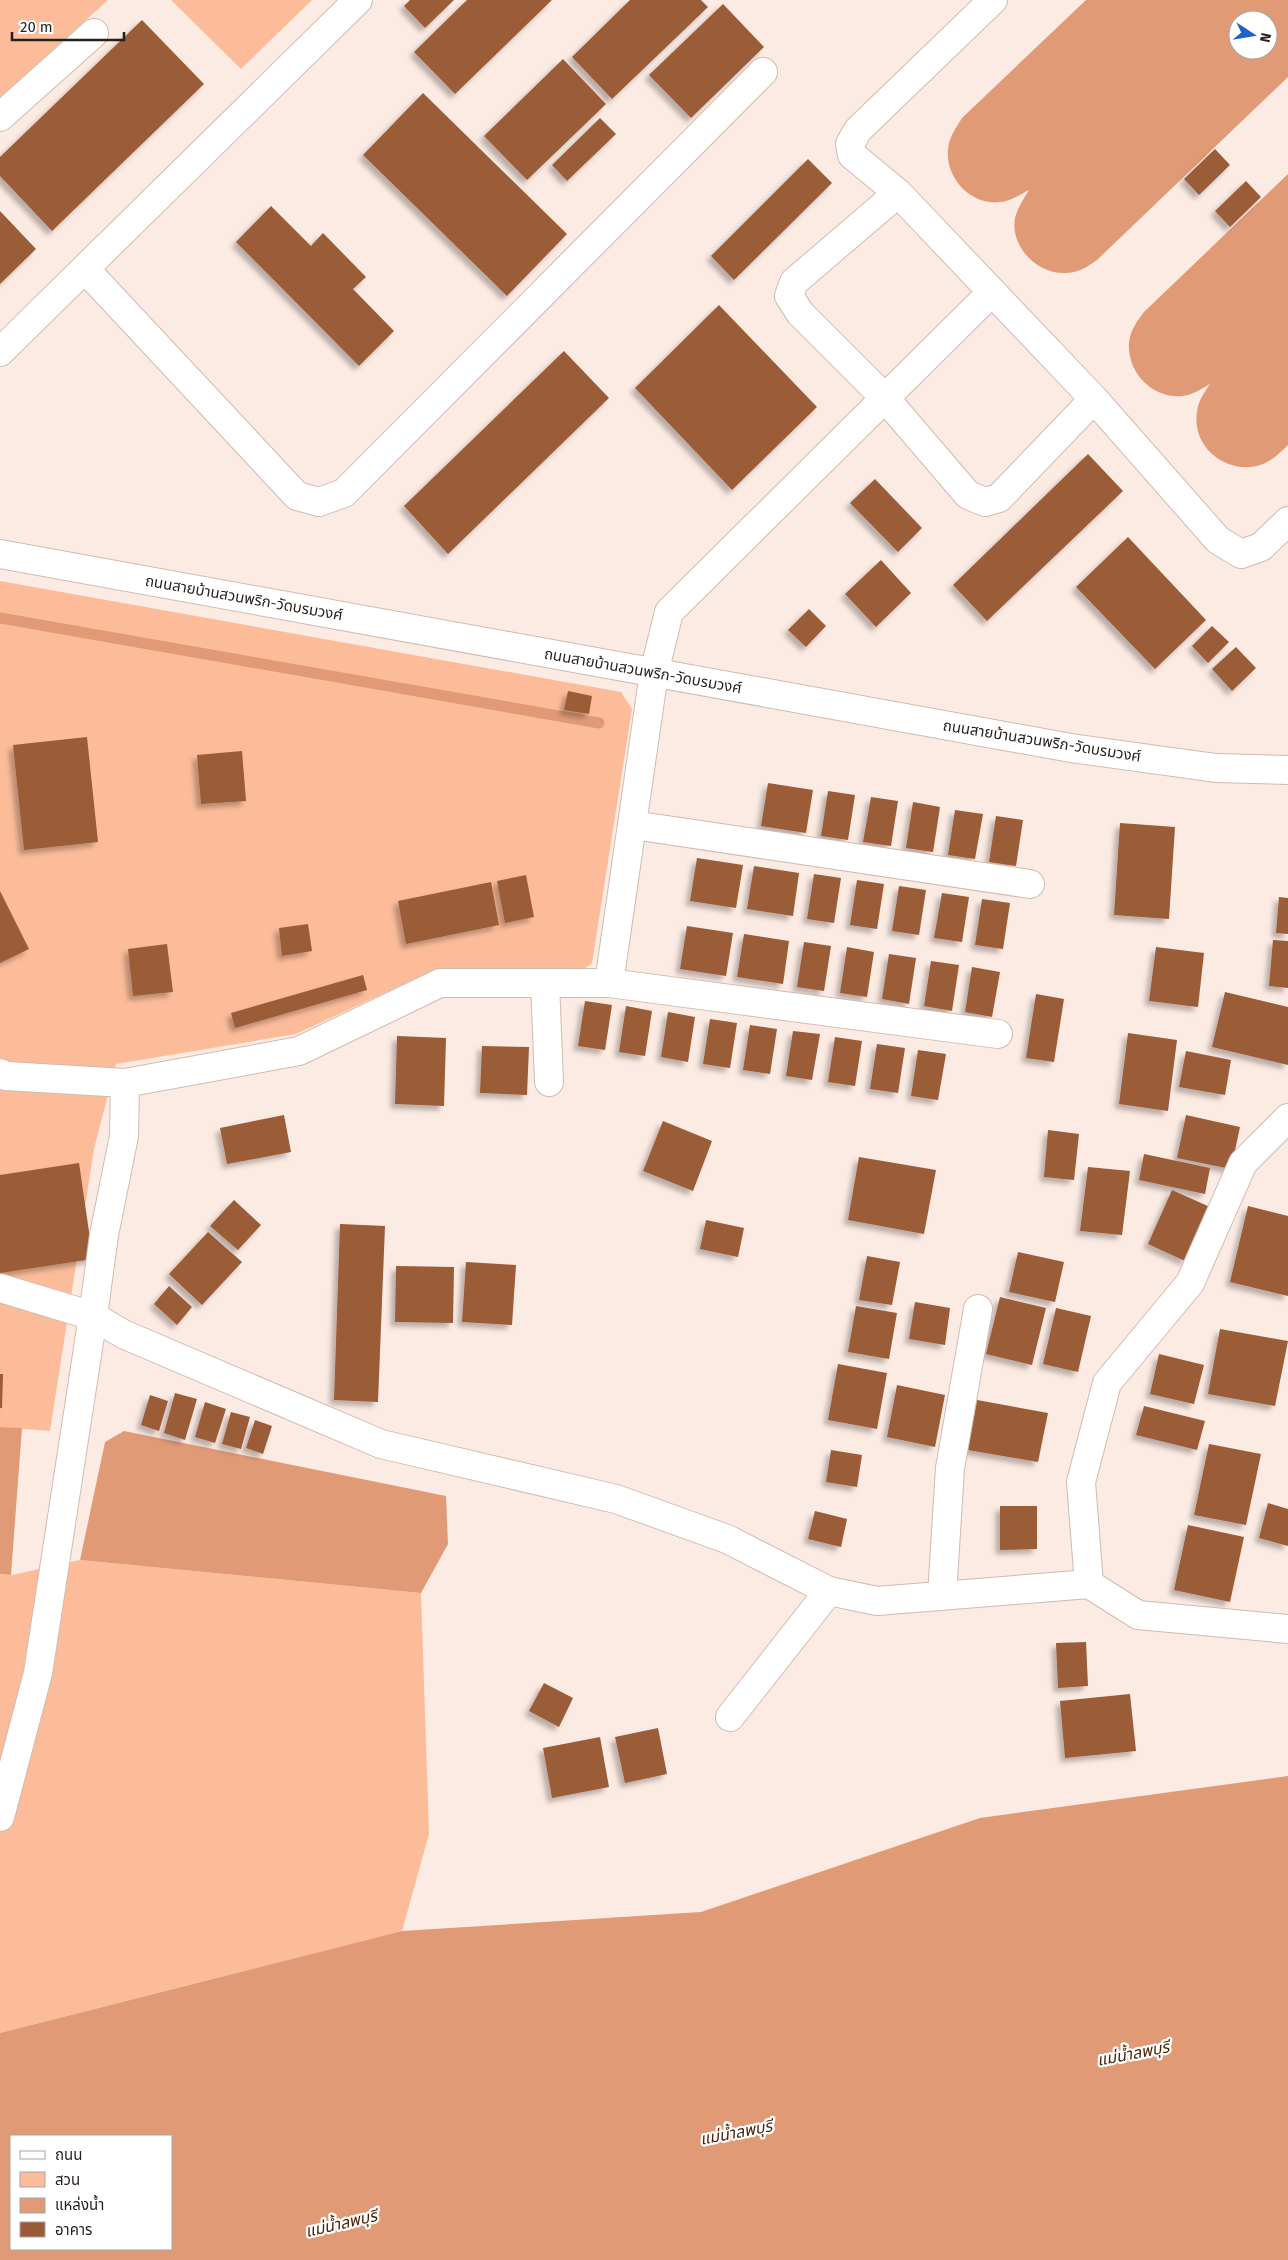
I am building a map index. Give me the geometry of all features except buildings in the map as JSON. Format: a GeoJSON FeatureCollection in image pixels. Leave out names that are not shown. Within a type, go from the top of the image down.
{"type":"FeatureCollection","features":[{"type":"Feature","properties":{"kind":"street"},"geometry":{"type":"LineString","coordinates":[[0,352],[358,0]]}},
{"type":"Feature","properties":{"kind":"street"},"geometry":{"type":"LineString","coordinates":[[993,0],[858,130],[850,144],[852,155],[898,193],[1094,399],[1218,540],[1241,554],[1261,547],[1288,521]]}},
{"type":"Feature","properties":{"kind":"street"},"geometry":{"type":"LineString","coordinates":[[0,117],[94,33]]}},
{"type":"Feature","properties":{"kind":"street"},"geometry":{"type":"LineString","coordinates":[[85,269],[297,496],[319,502],[344,493],[763,72]]}},
{"type":"Feature","properties":{"kind":"street"},"geometry":{"type":"LineString","coordinates":[[898,193],[794,282],[789,296],[800,313],[885,398],[968,495],[985,502],[999,498],[1094,399]]}},
{"type":"Feature","properties":{"kind":"street"},"geometry":{"type":"LineString","coordinates":[[609,983],[654,673],[670,612],[992,292]]}},
{"type":"Feature","properties":{"kind":"street","name":"ถนนสายบ้านสวนพริก-วัดบรมวงศ์"},"geometry":{"type":"LineString","coordinates":[[0,554],[1071,748],[1216,768],[1288,770]]}},
{"type":"Feature","properties":{"kind":"street"},"geometry":{"type":"LineString","coordinates":[[632,824],[1030,884]]}},
{"type":"Feature","properties":{"kind":"street"},"geometry":{"type":"LineString","coordinates":[[0,1073],[6,1076],[125,1083],[298,1051],[440,983],[609,983],[998,1034]]}},
{"type":"Feature","properties":{"kind":"street"},"geometry":{"type":"LineString","coordinates":[[545,983],[549,1082]]}},
{"type":"Feature","properties":{"kind":"street"},"geometry":{"type":"LineString","coordinates":[[0,1817],[38,1673],[104,1235],[124,1136],[125,1083]]}},
{"type":"Feature","properties":{"kind":"street"},"geometry":{"type":"LineString","coordinates":[[1089,1584],[1081,1482],[1107,1383],[1190,1283],[1244,1162],[1288,1118]]}},
{"type":"Feature","properties":{"kind":"street"},"geometry":{"type":"LineString","coordinates":[[0,1288],[93,1316],[123,1334],[381,1444],[616,1499],[727,1539],[829,1591],[877,1601],[1089,1584],[1138,1615],[1288,1630]]}},
{"type":"Feature","properties":{"kind":"street"},"geometry":{"type":"LineString","coordinates":[[942,1596],[950,1468],[978,1309]]}},
{"type":"Feature","properties":{"kind":"street"},"geometry":{"type":"LineString","coordinates":[[730,1717],[829,1591]]}},
{"type":"Feature","properties":{"kind":"green space"},"geometry":{"type":"Polygon","coordinates":[[[0,0],[108,0],[0,98],[0,0]]]}},
{"type":"Feature","properties":{"kind":"green space"},"geometry":{"type":"Polygon","coordinates":[[[171,0],[312,0],[241,69],[171,0]]]}},
{"type":"Feature","properties":{"kind":"green space"},"geometry":{"type":"Polygon","coordinates":[[[0,581],[621,692],[632,709],[592,963],[583,970],[436,969],[296,1034],[116,1064],[94,1149],[50,1431],[0,1427],[0,581]]]}},
{"type":"Feature","properties":{"kind":"green space"},"geometry":{"type":"Polygon","coordinates":[[[80,1560],[421,1593],[429,1834],[402,1931],[0,2033],[0,1574],[12,1575],[80,1560]]]}},
{"type":"Feature","properties":{"kind":"water"},"geometry":{"type":"Polygon","coordinates":[[[1086,0],[1288,0],[1288,77],[1097,260],[1078,271],[1065,273],[1045,269],[1028,257],[1021,248],[1015,229],[1015,218],[1029,190],[1015,198],[1000,202],[989,202],[970,195],[962,188],[955,180],[948,160],[951,137],[962,118],[1086,0]]]}},
{"type":"Feature","properties":{"kind":"water"},"geometry":{"type":"Polygon","coordinates":[[[1288,174],[1288,445],[1280,453],[1263,464],[1238,467],[1215,457],[1200,438],[1197,412],[1202,397],[1210,384],[1193,393],[1182,396],[1171,396],[1161,393],[1144,382],[1137,373],[1129,354],[1129,343],[1134,326],[1144,312],[1288,174]]]}},
{"type":"Feature","properties":{"kind":"water"},"geometry":{"type":"Polygon","coordinates":[[[0,1427],[22,1428],[11,1575],[0,1574],[0,1427]]]}},
{"type":"Feature","properties":{"kind":"water"},"geometry":{"type":"Polygon","coordinates":[[[124,1431],[446,1496],[448,1544],[421,1593],[80,1560],[105,1442],[124,1431]]]}},
{"type":"Feature","properties":{"kind":"water","name":"แม่น้ำลพบุรี"},"geometry":{"type":"Polygon","coordinates":[[[1288,1776],[1288,2260],[0,2260],[0,2033],[402,1931],[701,1912],[980,1818],[1288,1776]]]}},
{"type":"Feature","properties":{"kind":"waterway"},"geometry":{"type":"LineString","coordinates":[[0,618],[599,723]]}}]}
